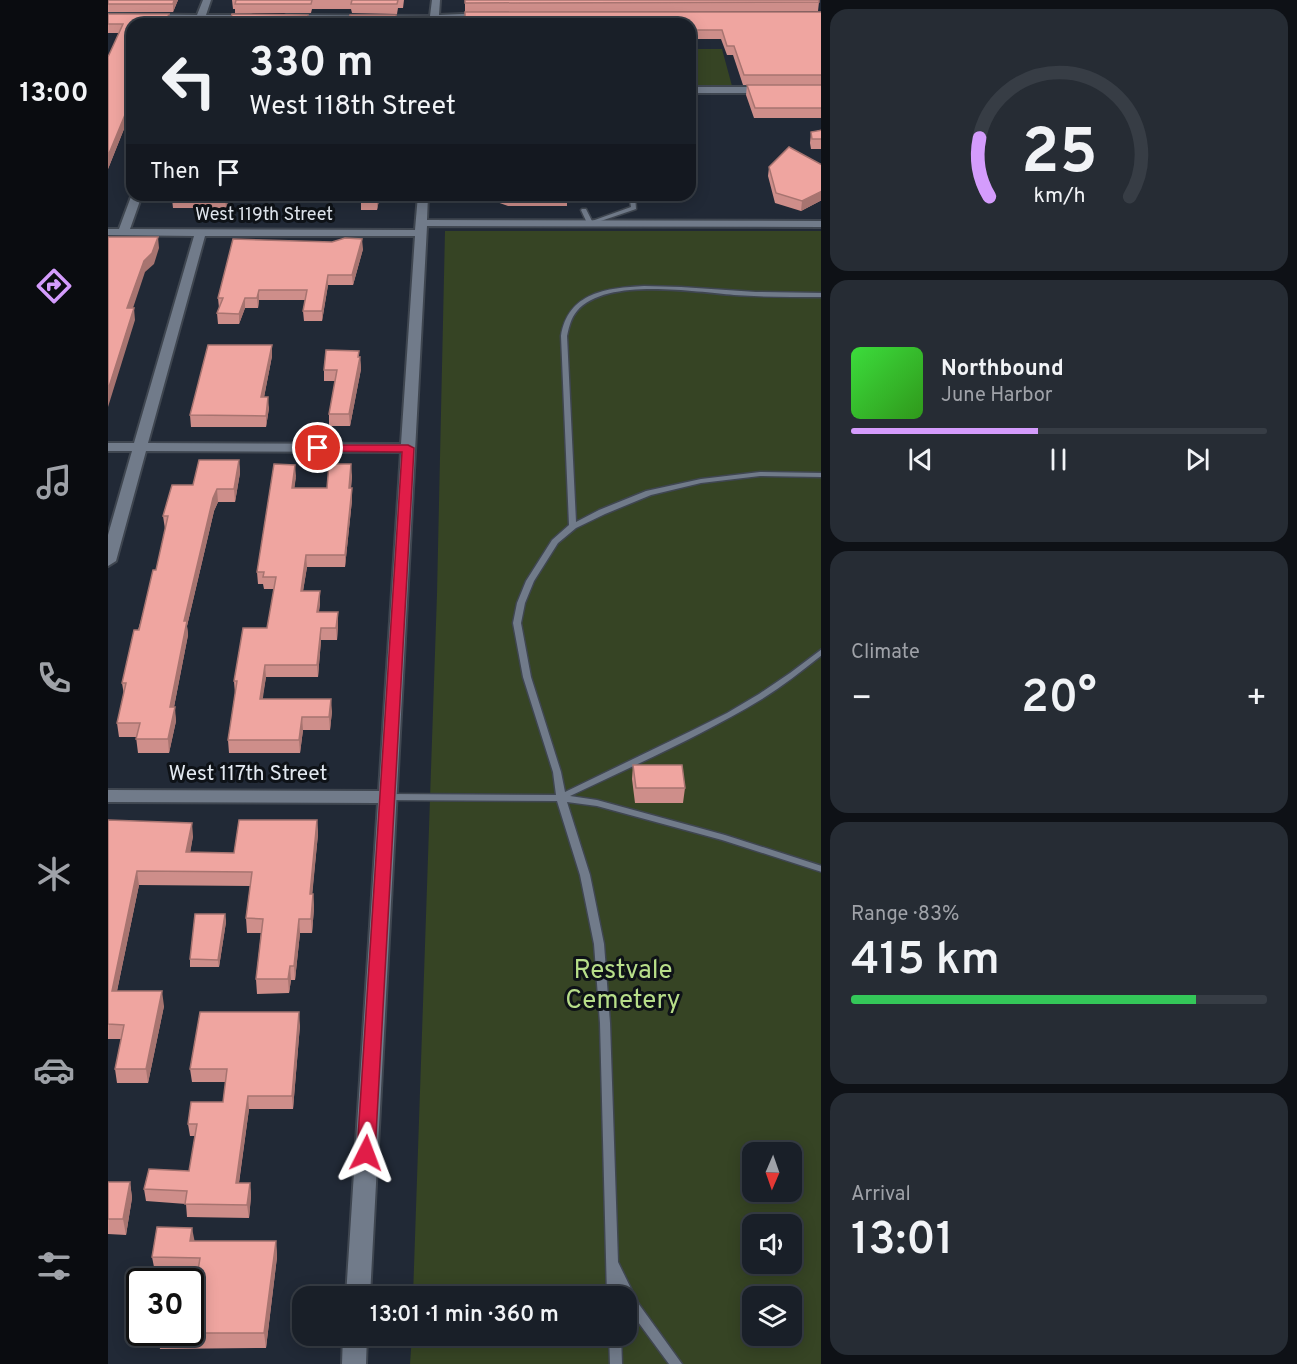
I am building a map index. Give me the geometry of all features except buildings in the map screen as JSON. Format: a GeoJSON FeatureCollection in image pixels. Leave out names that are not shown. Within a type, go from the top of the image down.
{"type":"FeatureCollection","features":[{"type":"Feature","properties":{"kind":"street"},"geometry":{"type":"LineString","coordinates":[[200,18],[207,0]]}},
{"type":"Feature","properties":{"kind":"street"},"geometry":{"type":"LineString","coordinates":[[435,18],[436,0]]}},
{"type":"Feature","properties":{"kind":"street"},"geometry":{"type":"LineString","coordinates":[[472,18],[496,16]]}},
{"type":"Feature","properties":{"kind":"street"},"geometry":{"type":"LineString","coordinates":[[108,17],[131,18]]}},
{"type":"Feature","properties":{"kind":"street"},"geometry":{"type":"LineString","coordinates":[[696,90],[786,90]]}},
{"type":"Feature","properties":{"kind":"street"},"geometry":{"type":"LineString","coordinates":[[123,232],[134,201]]}},
{"type":"Feature","properties":{"kind":"street"},"geometry":{"type":"LineString","coordinates":[[359,1286],[423,201]]}},
{"type":"Feature","properties":{"kind":"street","name":"West 119th Street"},"geometry":{"type":"LineString","coordinates":[[108,232],[200,233],[590,223],[821,224]]}},
{"type":"Feature","properties":{"kind":"street"},"geometry":{"type":"LineString","coordinates":[[108,561],[200,233]]}},
{"type":"Feature","properties":{"kind":"street"},"geometry":{"type":"LineString","coordinates":[[108,447],[408,448]]}},
{"type":"Feature","properties":{"kind":"street","name":"West 117th Street"},"geometry":{"type":"LineString","coordinates":[[108,796],[387,797]]}},
{"type":"Feature","properties":{"kind":"street"},"geometry":{"type":"LineString","coordinates":[[354,1364],[355,1346]]}},
{"type":"Feature","properties":{"kind":"lane"},"geometry":{"type":"LineString","coordinates":[[584,210],[590,223],[634,208],[633,201]]}},
{"type":"Feature","properties":{"kind":"lane"},"geometry":{"type":"LineString","coordinates":[[573,526],[564,336],[566,323],[572,312],[592,297],[638,289],[821,295]]}},
{"type":"Feature","properties":{"kind":"lane"},"geometry":{"type":"LineString","coordinates":[[613,1286],[605,1023],[599,944],[585,875],[561,798],[550,745],[527,677],[517,623],[520,603],[530,581],[555,542],[573,526],[649,494],[700,481],[760,474],[821,475]]}},
{"type":"Feature","properties":{"kind":"lane"},"geometry":{"type":"LineString","coordinates":[[561,798],[737,711],[777,687],[821,652]]}},
{"type":"Feature","properties":{"kind":"lane"},"geometry":{"type":"LineString","coordinates":[[387,797],[561,798],[597,803],[656,818],[821,869]]}},
{"type":"Feature","properties":{"kind":"lane"},"geometry":{"type":"LineString","coordinates":[[612,1262],[634,1307],[676,1364]]}},
{"type":"Feature","properties":{"kind":"lane"},"geometry":{"type":"LineString","coordinates":[[615,1346],[616,1364]]}},
{"type":"Feature","properties":{"kind":"green space"},"geometry":{"type":"Polygon","coordinates":[[[696,49],[722,49],[732,86],[696,86],[696,49]]]}},
{"type":"Feature","properties":{"kind":"green space","name":"Restvale Cemetery"},"geometry":{"type":"Polygon","coordinates":[[[445,231],[821,231],[821,1364],[410,1364],[411,1346],[637,1346],[637,1286],[413,1286],[437,594],[445,231]]]}},
{"type":"Feature","properties":{"kind":"route"},"geometry":{"type":"LineString","coordinates":[[318,448],[408,448],[366,1153]]}}]}
